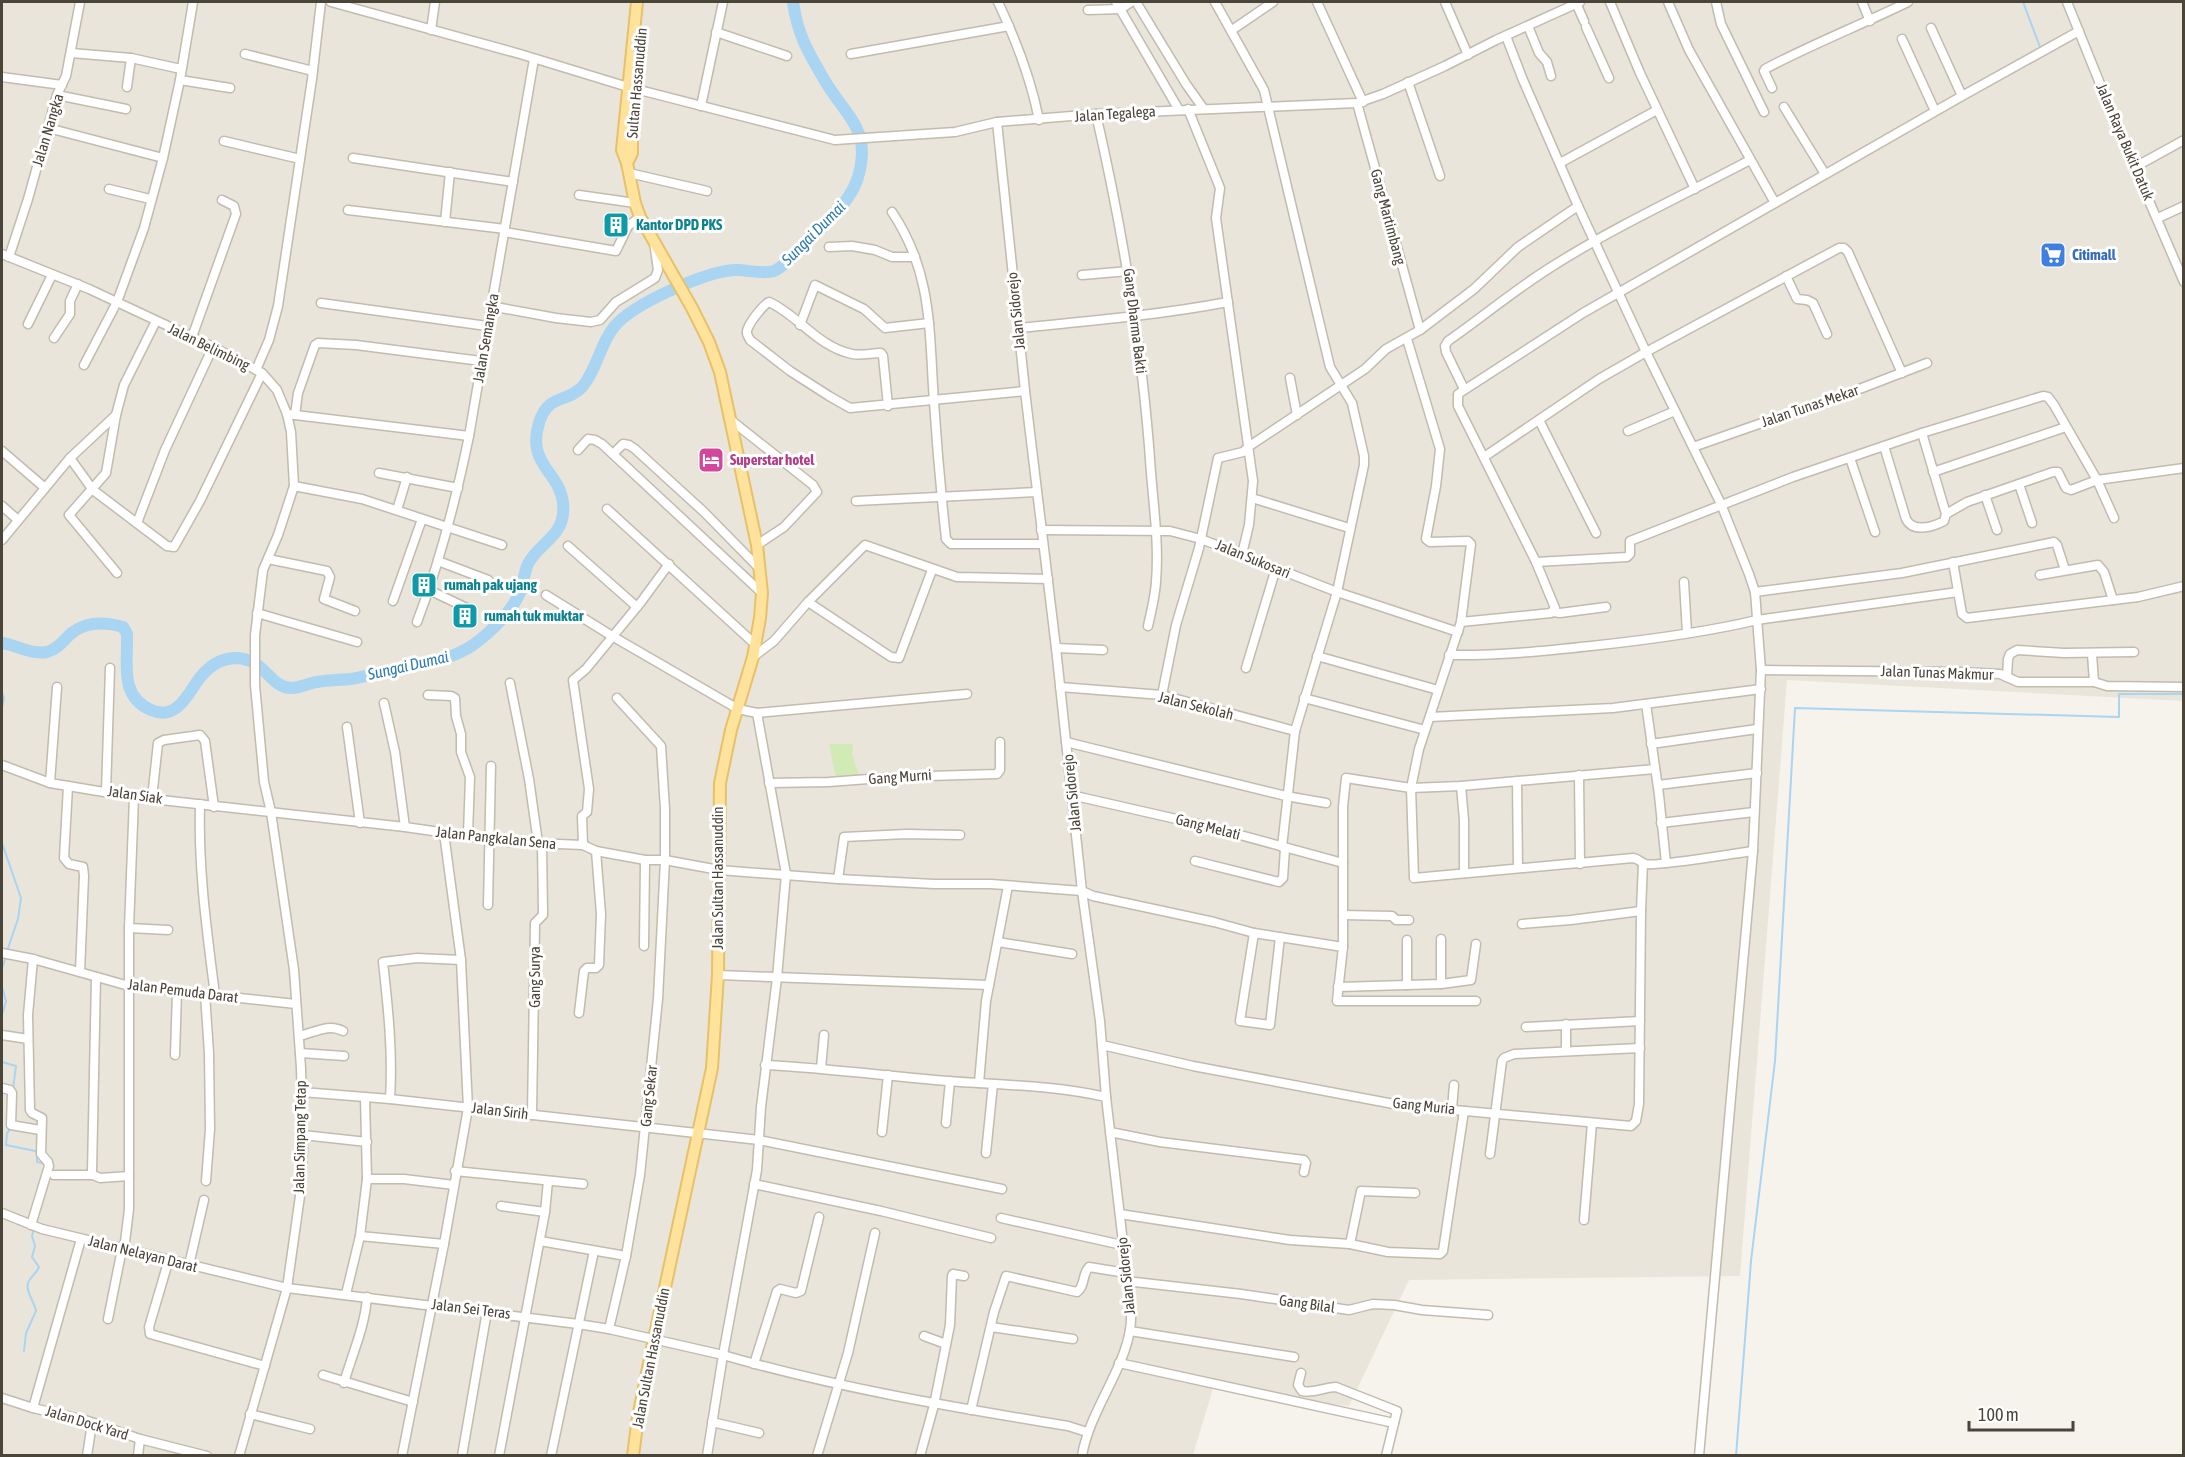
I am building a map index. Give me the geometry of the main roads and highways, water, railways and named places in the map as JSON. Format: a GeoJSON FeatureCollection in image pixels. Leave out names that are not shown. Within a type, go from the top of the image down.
{"type":"FeatureCollection","features":[{"type":"Feature","properties":{"kind":"main road"},"geometry":{"type":"LineString","coordinates":[[632,88],[637,2]]}},
{"type":"Feature","properties":{"kind":"main road","name":"Sultan Hassanuddin"},"geometry":{"type":"LineString","coordinates":[[644,2],[632,88],[632,153],[628,168],[640,217],[692,308]]}},
{"type":"Feature","properties":{"kind":"main road","name":"Jalan Sultan Hassanuddin"},"geometry":{"type":"LineString","coordinates":[[633,1455],[638,1417],[712,1068],[718,975],[720,783],[756,645],[762,593],[757,545],[732,422],[717,361],[692,308]]}},
{"type":"Feature","properties":{"kind":"waterway","name":"Sungai Dumai"},"geometry":{"type":"LineString","coordinates":[[2,643],[41,653],[55,649],[73,632],[91,624],[104,623],[123,627],[127,634],[127,678],[130,688],[141,704],[164,713],[181,704],[205,672],[226,659],[245,659],[260,667],[284,687],[294,688],[321,681],[351,679],[436,661],[455,655],[480,640],[513,606],[521,590],[528,564],[557,531],[561,523],[563,514],[561,492],[540,458],[537,448],[536,437],[539,423],[547,407],[577,392],[583,386],[609,334],[623,318],[652,299],[721,272],[774,271],[813,237],[844,203],[854,187],[862,161],[860,135],[809,52],[798,25],[793,2]]}},
{"type":"Feature","properties":{"kind":"waterway"},"geometry":{"type":"LineString","coordinates":[[2023,2],[2040,47]]}},
{"type":"Feature","properties":{"kind":"waterway"},"geometry":{"type":"LineString","coordinates":[[2,692],[4,698],[2,708]]}},
{"type":"Feature","properties":{"kind":"waterway"},"geometry":{"type":"LineString","coordinates":[[1736,1456],[1751,1261],[1775,1061],[1795,708],[2119,717],[2119,694],[2184,694]]}},
{"type":"Feature","properties":{"kind":"waterway"},"geometry":{"type":"LineString","coordinates":[[2,843],[21,898],[18,919],[7,951]]}},
{"type":"Feature","properties":{"kind":"waterway"},"geometry":{"type":"LineString","coordinates":[[2,968],[6,957]]}},
{"type":"Feature","properties":{"kind":"waterway"},"geometry":{"type":"LineString","coordinates":[[2,987],[6,1001],[2,1015]]}},
{"type":"Feature","properties":{"kind":"waterway"},"geometry":{"type":"LineString","coordinates":[[2,1062],[16,1066],[13,1089]]}},
{"type":"Feature","properties":{"kind":"waterway"},"geometry":{"type":"LineString","coordinates":[[12,1127],[7,1133],[6,1145],[35,1151],[37,1162],[47,1164]]}},
{"type":"Feature","properties":{"kind":"waterway"},"geometry":{"type":"LineString","coordinates":[[46,1188],[50,1177]]}},
{"type":"Feature","properties":{"kind":"waterway"},"geometry":{"type":"LineString","coordinates":[[24,1351],[26,1333],[36,1311],[27,1286],[39,1267],[32,1257],[35,1246],[32,1236],[34,1228]]}},
{"type":"Feature","properties":{"kind":"place","name":"Kantor DPD PKS"},"geometry":{"type":"Point","coordinates":[616,225]}},
{"type":"Feature","properties":{"kind":"place","name":"Citimall"},"geometry":{"type":"Point","coordinates":[2053,255]}},
{"type":"Feature","properties":{"kind":"place","name":"Superstar hotel"},"geometry":{"type":"Point","coordinates":[711,460]}},
{"type":"Feature","properties":{"kind":"place","name":"rumah pak ujang"},"geometry":{"type":"Point","coordinates":[424,585]}},
{"type":"Feature","properties":{"kind":"place","name":"rumah tuk muktar"},"geometry":{"type":"Point","coordinates":[465,616]}}]}
